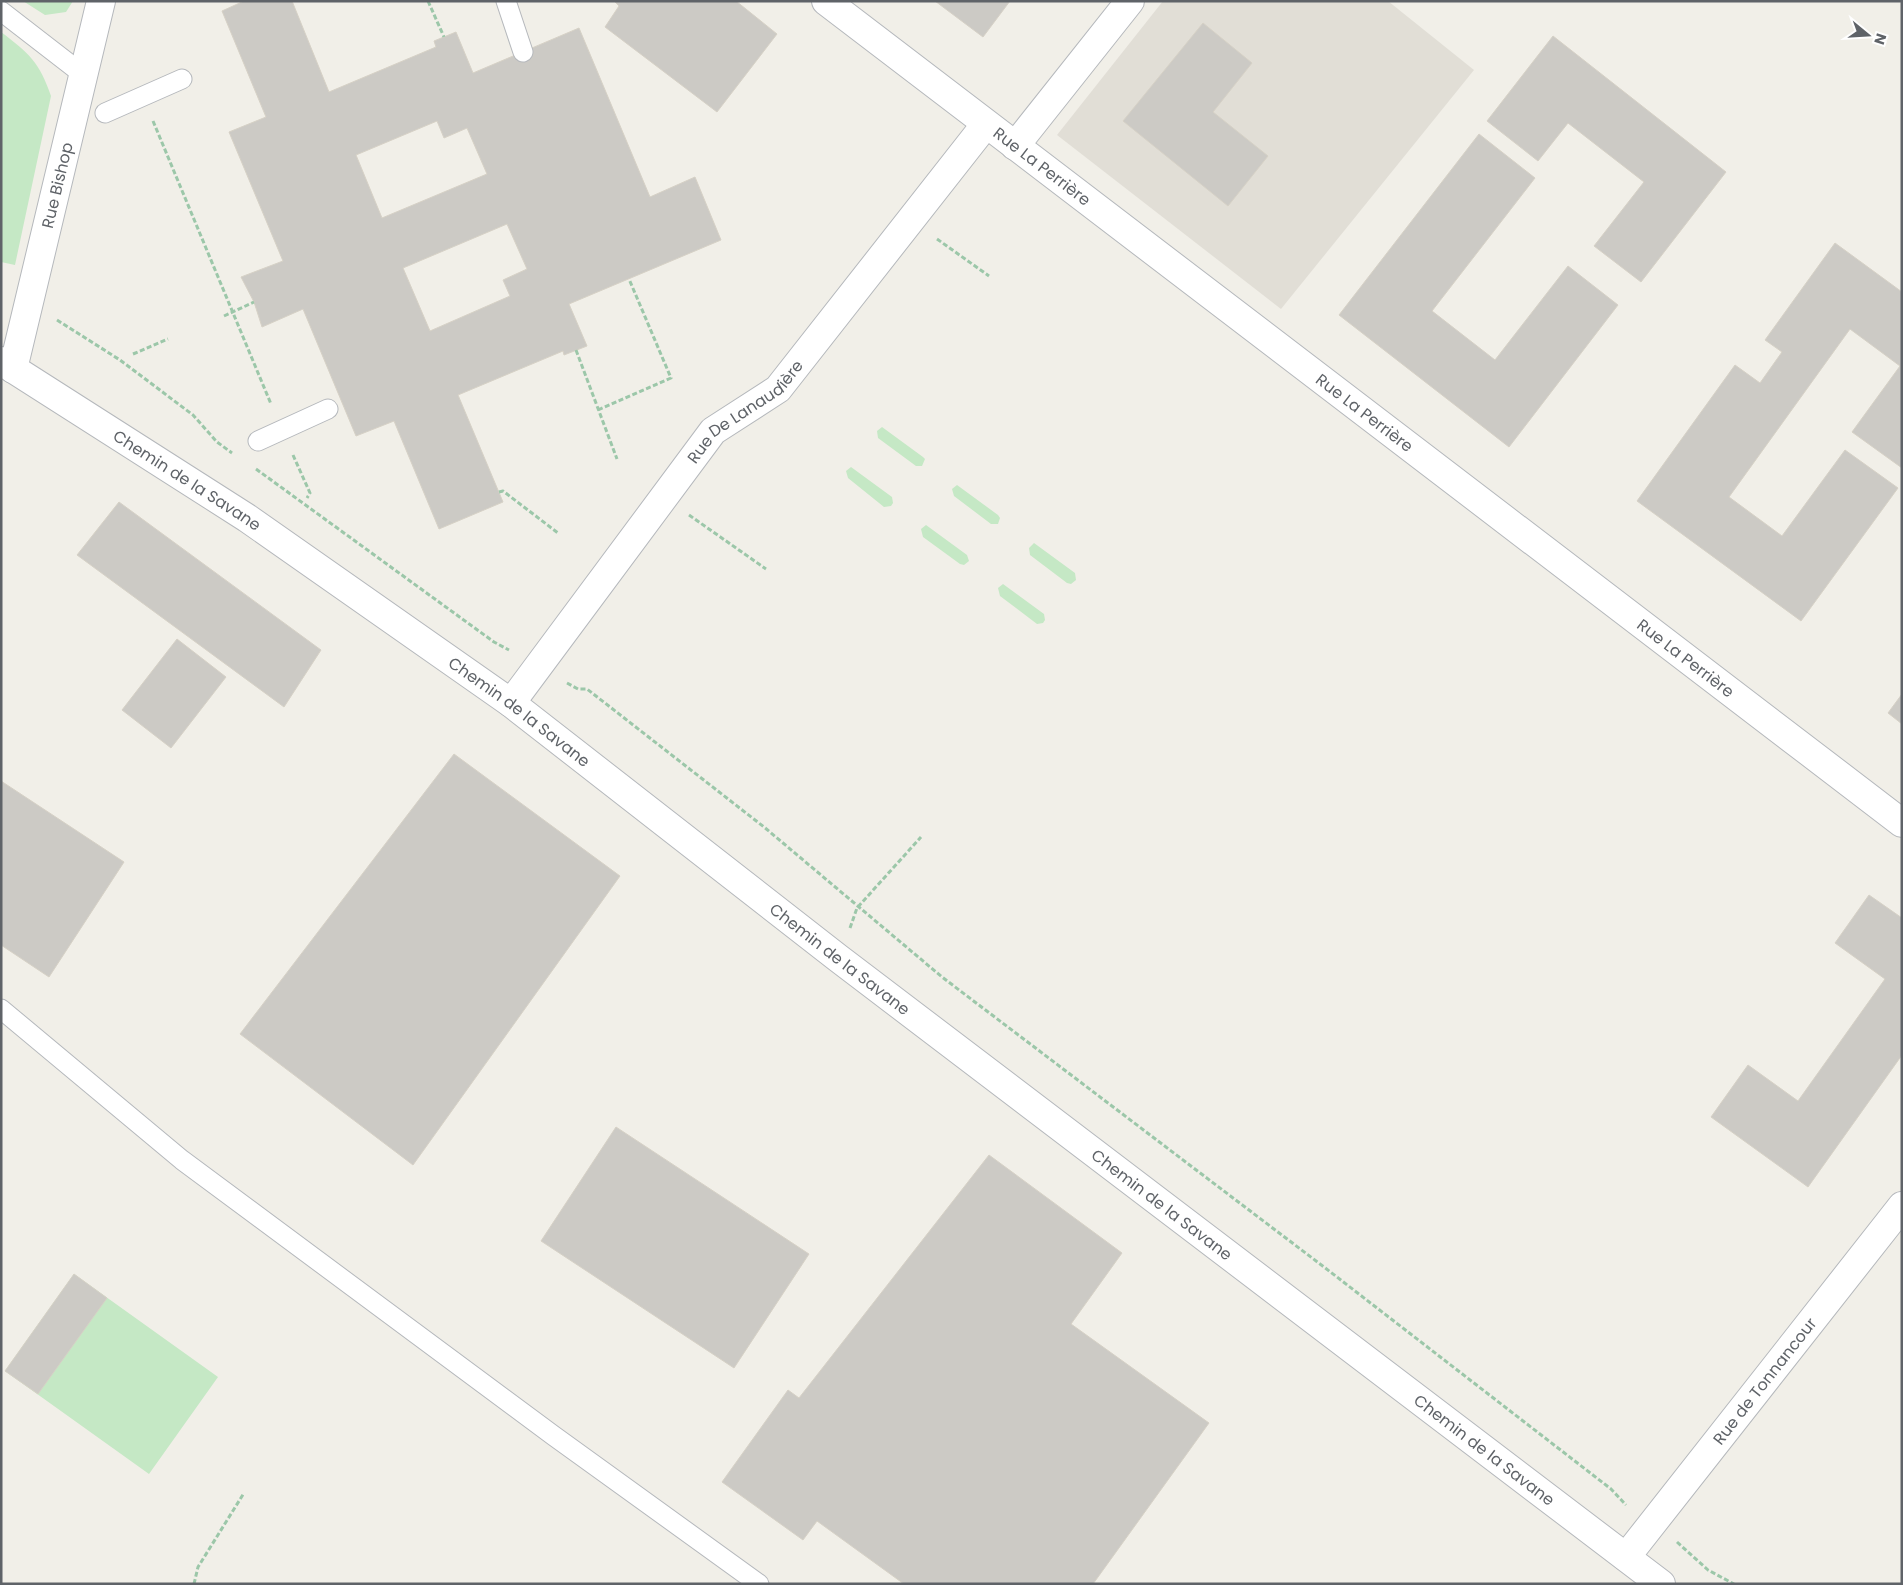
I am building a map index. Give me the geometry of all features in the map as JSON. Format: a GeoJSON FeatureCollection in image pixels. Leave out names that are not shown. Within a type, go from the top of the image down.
{"type":"FeatureCollection","features":[{"type":"Feature","properties":{"kind":"street","name":"Rue Bishop"},"geometry":{"type":"LineString","coordinates":[[7,365],[30,300],[85,76],[101,1]]}},
{"type":"Feature","properties":{"kind":"street","name":"Rue La Perrière"},"geometry":{"type":"LineString","coordinates":[[826,1],[1902,823]]}},
{"type":"Feature","properties":{"kind":"street"},"geometry":{"type":"LineString","coordinates":[[1015,146],[1130,1]]}},
{"type":"Feature","properties":{"kind":"street","name":"Rue De Lanaudière"},"geometry":{"type":"LineString","coordinates":[[511,703],[713,431],[778,389],[986,124]]}},
{"type":"Feature","properties":{"kind":"street","name":"Chemin de la Savane"},"geometry":{"type":"LineString","coordinates":[[7,365],[247,518],[511,703],[838,958],[1661,1584]]}},
{"type":"Feature","properties":{"kind":"street","name":"Rue de Tonnancour"},"geometry":{"type":"LineString","coordinates":[[1626,1557],[1902,1206]]}},
{"type":"Feature","properties":{"kind":"lane"},"geometry":{"type":"LineString","coordinates":[[506,1],[523,52]]}},
{"type":"Feature","properties":{"kind":"lane"},"geometry":{"type":"LineString","coordinates":[[1,12],[85,76]]}},
{"type":"Feature","properties":{"kind":"lane"},"geometry":{"type":"LineString","coordinates":[[105,114],[182,79]]}},
{"type":"Feature","properties":{"kind":"lane"},"geometry":{"type":"LineString","coordinates":[[258,441],[328,408]]}},
{"type":"Feature","properties":{"kind":"lane"},"geometry":{"type":"LineString","coordinates":[[1,1009],[182,1160],[554,1436],[759,1584]]}},
{"type":"Feature","properties":{"kind":"path"},"geometry":{"type":"LineString","coordinates":[[428,1],[444,37]]}},
{"type":"Feature","properties":{"kind":"path"},"geometry":{"type":"LineString","coordinates":[[150,116],[231,313],[310,493],[307,498]]}},
{"type":"Feature","properties":{"kind":"path"},"geometry":{"type":"LineString","coordinates":[[939,241],[989,276]]}},
{"type":"Feature","properties":{"kind":"path"},"geometry":{"type":"LineString","coordinates":[[598,410],[671,378],[629,279]]}},
{"type":"Feature","properties":{"kind":"path"},"geometry":{"type":"LineString","coordinates":[[30,300],[61,323],[120,360],[193,415],[217,442],[236,456]]}},
{"type":"Feature","properties":{"kind":"path"},"geometry":{"type":"LineString","coordinates":[[224,316],[254,302]]}},
{"type":"Feature","properties":{"kind":"path"},"geometry":{"type":"LineString","coordinates":[[133,354],[168,339]]}},
{"type":"Feature","properties":{"kind":"path"},"geometry":{"type":"LineString","coordinates":[[576,350],[617,458]]}},
{"type":"Feature","properties":{"kind":"path"},"geometry":{"type":"LineString","coordinates":[[251,466],[274,480],[494,642]]}},
{"type":"Feature","properties":{"kind":"path"},"geometry":{"type":"LineString","coordinates":[[499,492],[503,491],[558,534]]}},
{"type":"Feature","properties":{"kind":"path"},"geometry":{"type":"LineString","coordinates":[[682,510],[766,570]]}},
{"type":"Feature","properties":{"kind":"path"},"geometry":{"type":"LineString","coordinates":[[578,689],[587,689],[733,803],[942,977],[1324,1267],[1611,1489],[1619,1500]]}},
{"type":"Feature","properties":{"kind":"path"},"geometry":{"type":"LineString","coordinates":[[838,958],[857,908],[921,836]]}},
{"type":"Feature","properties":{"kind":"path"},"geometry":{"type":"LineString","coordinates":[[194,1584],[198,1567],[244,1493]]}},
{"type":"Feature","properties":{"kind":"path"},"geometry":{"type":"LineString","coordinates":[[1679,1543],[1708,1570],[1734,1584]]}},
{"type":"Feature","properties":{"kind":"shaded area"},"geometry":{"type":"Polygon","coordinates":[[[1163,1],[1388,1],[1474,70],[1281,309],[1057,135],[1163,1]]]}},
{"type":"Feature","properties":{"kind":"green space"},"geometry":{"type":"Polygon","coordinates":[[[23,1],[73,1],[66,12],[45,15],[23,1]]]}},
{"type":"Feature","properties":{"kind":"green space"},"geometry":{"type":"Polygon","coordinates":[[[1,32],[19,46],[38,67],[51,96],[15,265],[1,262],[1,32]]]}},
{"type":"Feature","properties":{"kind":"green space"},"geometry":{"type":"Polygon","coordinates":[[[882,427],[923,457],[925,459],[922,466],[916,466],[878,438],[877,431],[882,427]]]}},
{"type":"Feature","properties":{"kind":"green space"},"geometry":{"type":"Polygon","coordinates":[[[851,467],[892,497],[893,503],[891,506],[884,507],[848,478],[846,471],[851,467]]]}},
{"type":"Feature","properties":{"kind":"green space"},"geometry":{"type":"Polygon","coordinates":[[[957,485],[998,515],[1000,518],[998,524],[991,524],[954,496],[952,489],[957,485]]]}},
{"type":"Feature","properties":{"kind":"green space"},"geometry":{"type":"Polygon","coordinates":[[[926,525],[967,555],[969,561],[964,565],[960,564],[923,537],[921,529],[926,525]]]}},
{"type":"Feature","properties":{"kind":"green space"},"geometry":{"type":"Polygon","coordinates":[[[1034,543],[1075,573],[1076,580],[1071,584],[1067,583],[1030,555],[1029,548],[1034,543]]]}},
{"type":"Feature","properties":{"kind":"green space"},"geometry":{"type":"Polygon","coordinates":[[[1003,584],[1044,614],[1045,620],[1043,623],[1037,624],[1000,596],[998,588],[1003,584]]]}},
{"type":"Feature","properties":{"kind":"green space"},"geometry":{"type":"Polygon","coordinates":[[[74,1274],[218,1377],[149,1474],[5,1371],[74,1274]]]}},
{"type":"Feature","properties":{"kind":"building"},"geometry":{"type":"Polygon","coordinates":[[[244,1],[292,1],[329,92],[436,47],[434,41],[456,32],[473,73],[579,28],[650,197],[695,177],[721,240],[569,304],[587,346],[564,355],[563,351],[458,395],[503,502],[439,529],[394,421],[356,436],[303,309],[262,327],[254,302],[241,277],[283,261],[229,132],[266,117],[222,11],[244,1]],[[437,121],[356,155],[382,218],[487,174],[467,128],[444,138],[437,121]],[[507,224],[403,268],[430,331],[510,296],[503,280],[527,269],[507,224]]]}},
{"type":"Feature","properties":{"kind":"building"},"geometry":{"type":"Polygon","coordinates":[[[614,1],[736,1],[777,34],[717,112],[605,27],[619,6],[614,1]]]}},
{"type":"Feature","properties":{"kind":"building"},"geometry":{"type":"Polygon","coordinates":[[[935,1],[1010,1],[983,37],[935,1]]]}},
{"type":"Feature","properties":{"kind":"building"},"geometry":{"type":"Polygon","coordinates":[[[1203,23],[1252,63],[1213,112],[1268,156],[1228,206],[1123,121],[1203,23]]]}},
{"type":"Feature","properties":{"kind":"building"},"geometry":{"type":"Polygon","coordinates":[[[1553,36],[1726,172],[1641,282],[1594,246],[1644,182],[1568,123],[1538,161],[1487,121],[1553,36]]]}},
{"type":"Feature","properties":{"kind":"building"},"geometry":{"type":"Polygon","coordinates":[[[1479,134],[1535,178],[1432,311],[1495,360],[1568,266],[1618,305],[1509,447],[1339,315],[1479,134]]]}},
{"type":"Feature","properties":{"kind":"building"},"geometry":{"type":"Polygon","coordinates":[[[1835,243],[1902,292],[1902,468],[1852,432],[1900,366],[1850,329],[1729,497],[1782,536],[1845,450],[1898,488],[1801,621],[1637,501],[1735,365],[1760,383],[1782,352],[1765,340],[1835,243]]]}},
{"type":"Feature","properties":{"kind":"building"},"geometry":{"type":"Polygon","coordinates":[[[119,502],[321,650],[284,707],[77,555],[119,502]]]}},
{"type":"Feature","properties":{"kind":"building"},"geometry":{"type":"Polygon","coordinates":[[[177,639],[226,677],[171,748],[122,710],[177,639]]]}},
{"type":"Feature","properties":{"kind":"building"},"geometry":{"type":"Polygon","coordinates":[[[1902,694],[1902,724],[1888,713],[1902,694]]]}},
{"type":"Feature","properties":{"kind":"building"},"geometry":{"type":"Polygon","coordinates":[[[454,754],[620,876],[413,1165],[240,1034],[454,754]]]}},
{"type":"Feature","properties":{"kind":"building"},"geometry":{"type":"Polygon","coordinates":[[[1,781],[124,862],[49,977],[1,945],[1,781]]]}},
{"type":"Feature","properties":{"kind":"building"},"geometry":{"type":"Polygon","coordinates":[[[1869,895],[1902,918],[1902,1055],[1808,1187],[1711,1117],[1748,1065],[1798,1101],[1885,979],[1835,943],[1869,895]]]}},
{"type":"Feature","properties":{"kind":"building"},"geometry":{"type":"Polygon","coordinates":[[[616,1127],[809,1254],[734,1368],[541,1241],[616,1127]]]}},
{"type":"Feature","properties":{"kind":"building"},"geometry":{"type":"Polygon","coordinates":[[[989,1155],[1122,1253],[1071,1324],[1209,1423],[1093,1584],[904,1584],[817,1521],[803,1540],[722,1482],[788,1390],[799,1398],[989,1155]]]}},
{"type":"Feature","properties":{"kind":"building"},"geometry":{"type":"Polygon","coordinates":[[[74,1274],[107,1298],[38,1394],[5,1371],[74,1274]]]}}]}
